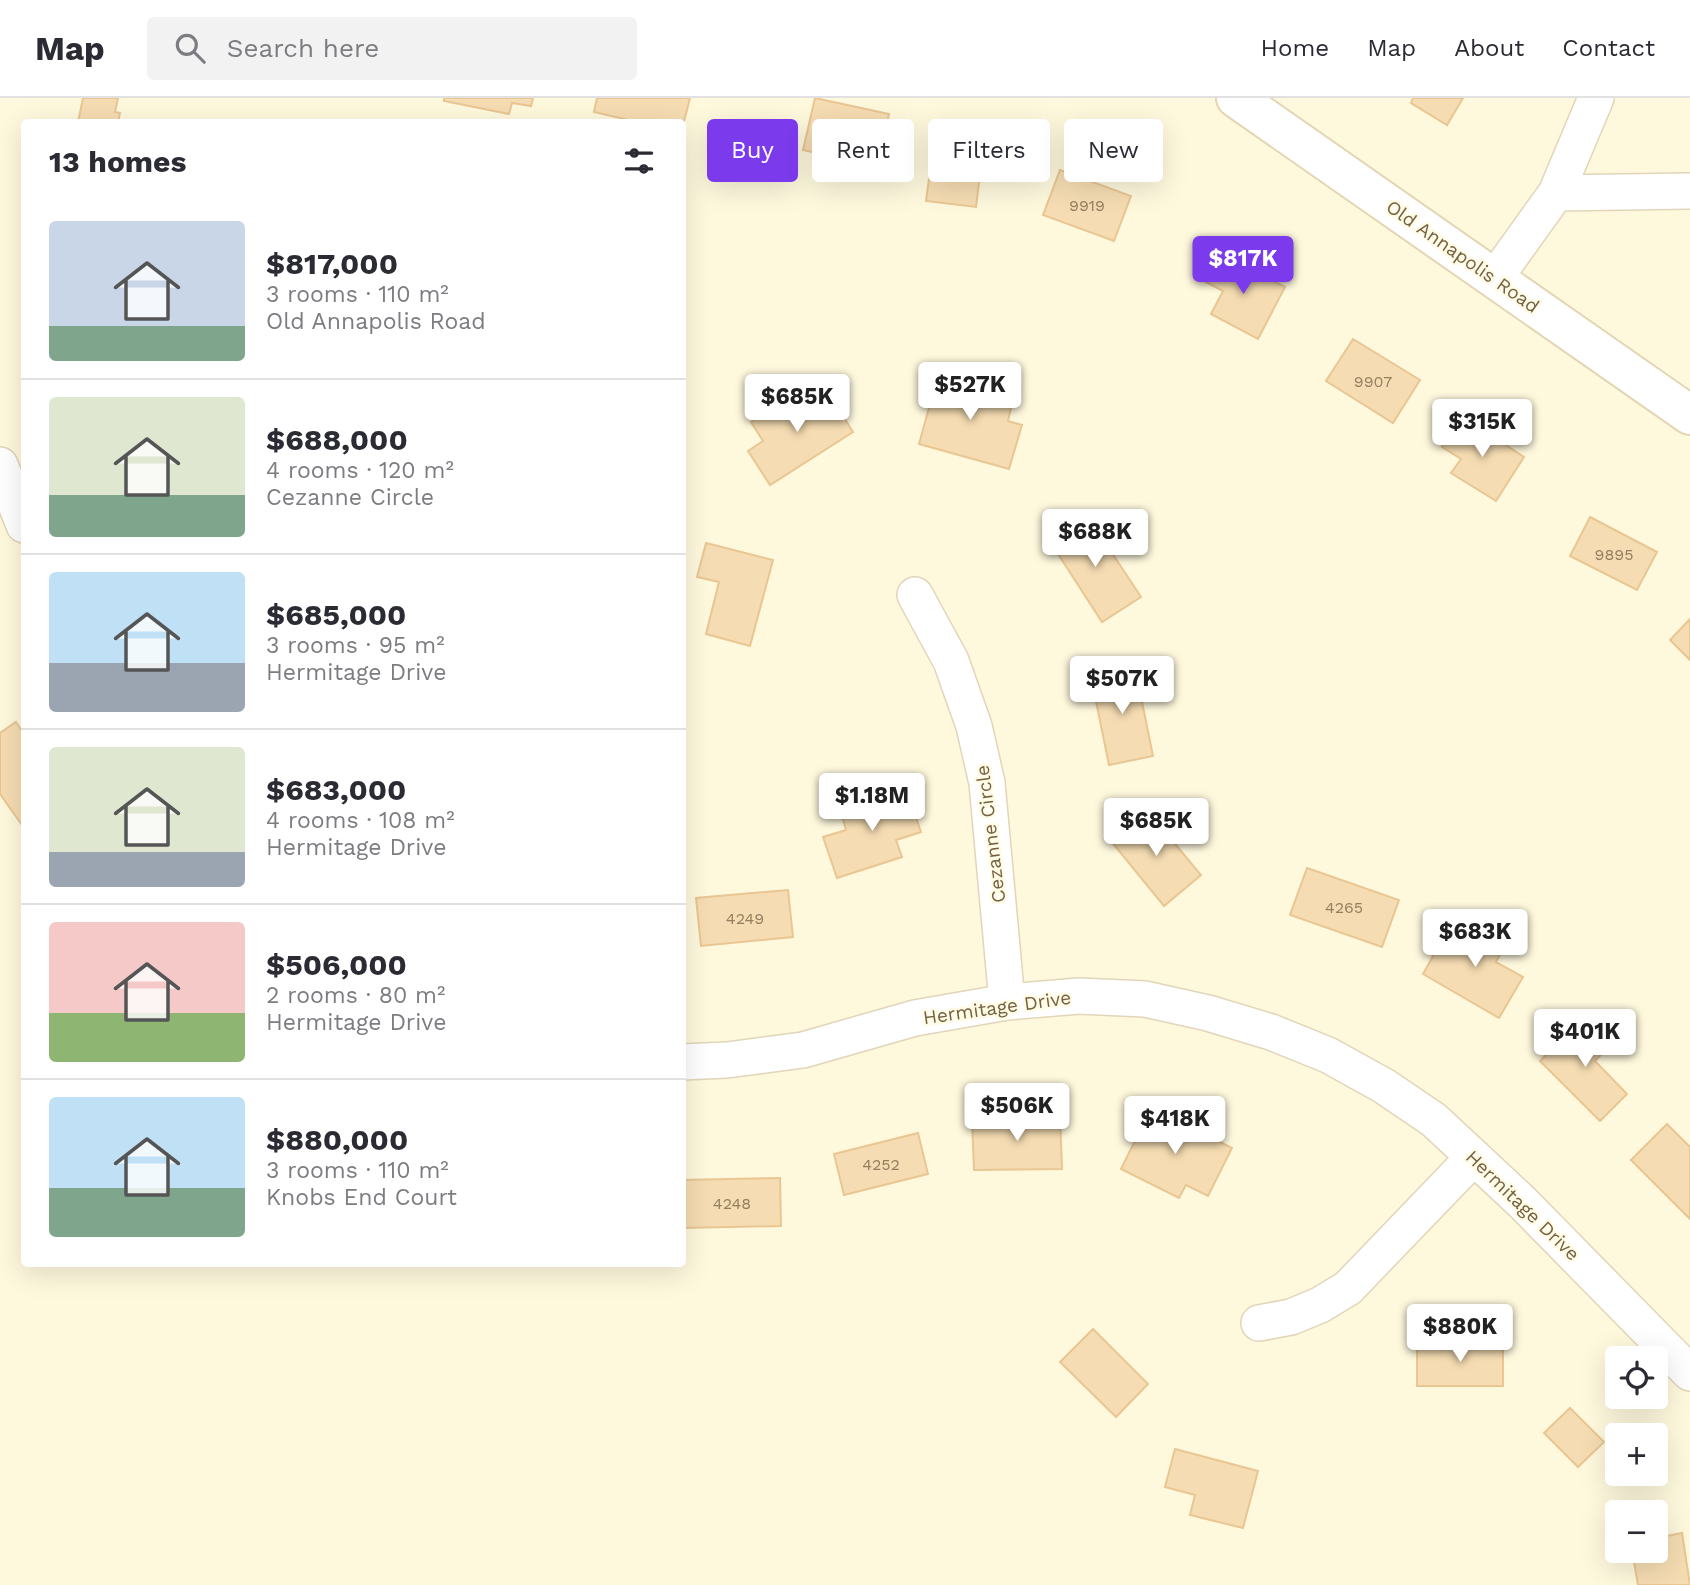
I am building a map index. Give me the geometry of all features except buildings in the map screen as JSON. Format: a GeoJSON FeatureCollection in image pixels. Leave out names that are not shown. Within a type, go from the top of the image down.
{"type":"FeatureCollection","features":[{"type":"Feature","properties":{"kind":"street","name":"Old Annapolis Road"},"geometry":{"type":"LineString","coordinates":[[1236,98],[1690,415]]}},
{"type":"Feature","properties":{"kind":"street"},"geometry":{"type":"LineString","coordinates":[[1495,278],[1556,192],[1596,98]]}},
{"type":"Feature","properties":{"kind":"street"},"geometry":{"type":"LineString","coordinates":[[1556,192],[1690,191]]}},
{"type":"Feature","properties":{"kind":"street"},"geometry":{"type":"LineString","coordinates":[[0,465],[21,518]]}},
{"type":"Feature","properties":{"kind":"street","name":"Cezanne Circle"},"geometry":{"type":"LineString","coordinates":[[915,595],[951,661],[974,726],[987,783],[1007,1002]]}},
{"type":"Feature","properties":{"kind":"street","name":"Hermitage Drive"},"geometry":{"type":"LineString","coordinates":[[686,1062],[727,1060],[803,1050],[915,1018],[1007,1002],[1079,996],[1145,999],[1208,1013],[1271,1032],[1328,1055],[1384,1086],[1434,1120],[1690,1373]]}},
{"type":"Feature","properties":{"kind":"street"},"geometry":{"type":"LineString","coordinates":[[1259,1323],[1291,1317],[1320,1305],[1348,1288],[1474,1157]]}}]}
